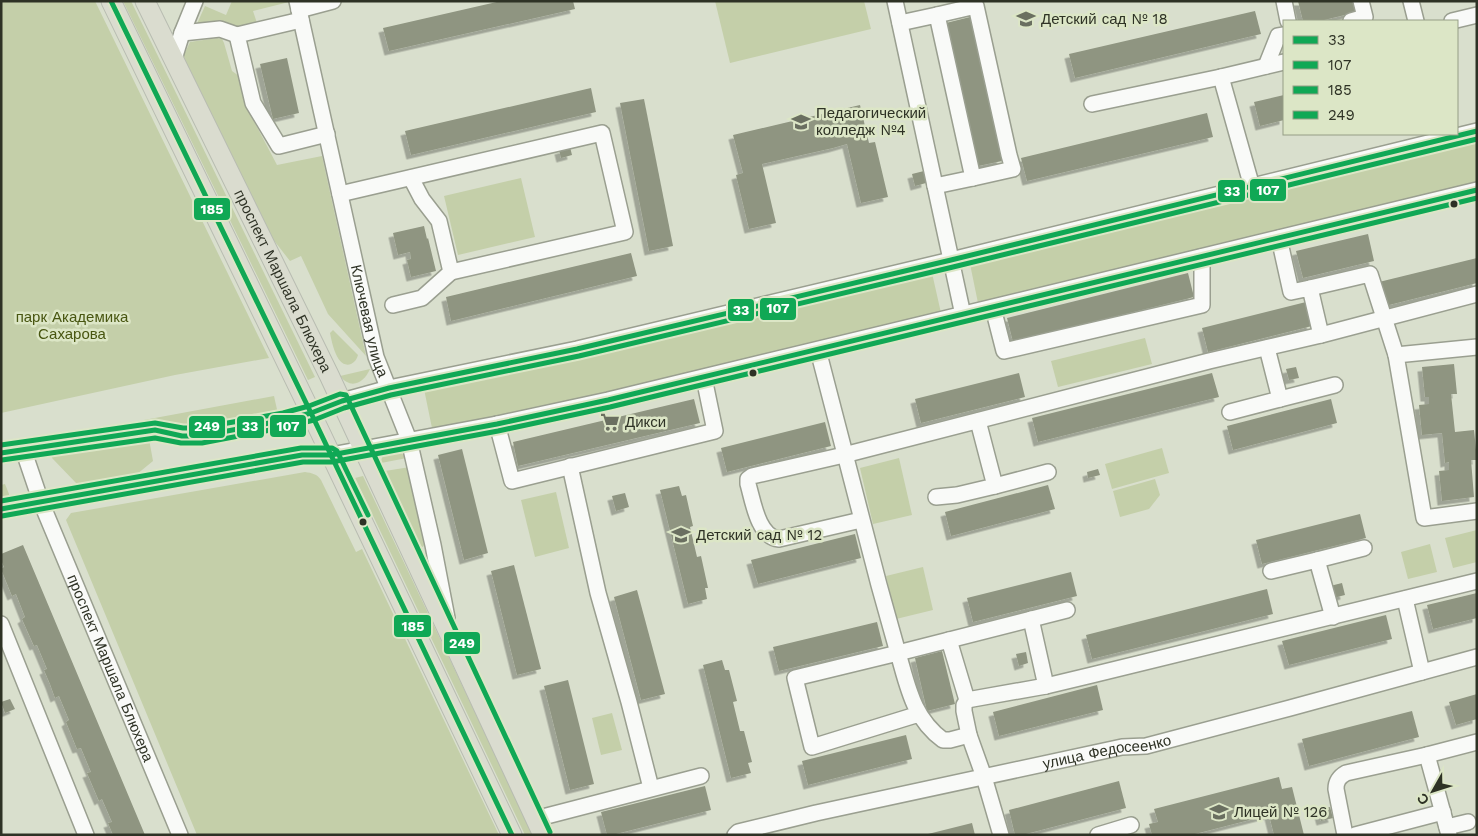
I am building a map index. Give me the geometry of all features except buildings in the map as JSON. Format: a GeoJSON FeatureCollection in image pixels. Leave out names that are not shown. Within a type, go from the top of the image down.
{"type":"FeatureCollection","features":[{"type":"Feature","properties":{"kind":"main road"},"geometry":{"type":"LineString","coordinates":[[111,1],[311,413],[512,835]]}},
{"type":"Feature","properties":{"kind":"main road","name":"проспект Маршала Блюхера"},"geometry":{"type":"LineString","coordinates":[[145,1],[342,401],[539,827]]}},
{"type":"Feature","properties":{"kind":"street"},"geometry":{"type":"LineString","coordinates":[[174,59],[195,1]]}},
{"type":"Feature","properties":{"kind":"street"},"geometry":{"type":"LineString","coordinates":[[182,33],[220,29],[237,35],[299,11],[333,1]]}},
{"type":"Feature","properties":{"kind":"street"},"geometry":{"type":"LineString","coordinates":[[895,1],[963,315]]}},
{"type":"Feature","properties":{"kind":"street"},"geometry":{"type":"LineString","coordinates":[[1284,1],[1288,20]]}},
{"type":"Feature","properties":{"kind":"street"},"geometry":{"type":"LineString","coordinates":[[1354,20],[1365,17],[1361,1]]}},
{"type":"Feature","properties":{"kind":"street"},"geometry":{"type":"LineString","coordinates":[[1411,1],[1416,20]]}},
{"type":"Feature","properties":{"kind":"street"},"geometry":{"type":"LineString","coordinates":[[900,23],[976,6],[1010,155],[1012,169],[935,186]]}},
{"type":"Feature","properties":{"kind":"street","name":"Ключевая улица"},"geometry":{"type":"LineString","coordinates":[[299,11],[376,357],[409,440],[433,546],[450,638]]}},
{"type":"Feature","properties":{"kind":"street"},"geometry":{"type":"LineString","coordinates":[[937,15],[973,178]]}},
{"type":"Feature","properties":{"kind":"street"},"geometry":{"type":"LineString","coordinates":[[1456,20],[1477,15]]}},
{"type":"Feature","properties":{"kind":"street"},"geometry":{"type":"LineString","coordinates":[[237,35],[253,103],[279,146],[327,134]]}},
{"type":"Feature","properties":{"kind":"street"},"geometry":{"type":"LineString","coordinates":[[1266,66],[1278,36],[1283,35]]}},
{"type":"Feature","properties":{"kind":"street"},"geometry":{"type":"LineString","coordinates":[[1092,104],[1283,62]]}},
{"type":"Feature","properties":{"kind":"street"},"geometry":{"type":"LineString","coordinates":[[1221,77],[1252,187]]}},
{"type":"Feature","properties":{"kind":"street"},"geometry":{"type":"LineString","coordinates":[[1,453],[155,430],[182,436],[202,436],[285,420],[389,388],[577,349],[951,260],[1477,131]]}},
{"type":"Feature","properties":{"kind":"street"},"geometry":{"type":"LineString","coordinates":[[340,194],[602,133],[625,232],[451,272],[422,298],[392,305]]}},
{"type":"Feature","properties":{"kind":"street"},"geometry":{"type":"LineString","coordinates":[[410,178],[438,221],[451,272]]}},
{"type":"Feature","properties":{"kind":"street"},"geometry":{"type":"LineString","coordinates":[[1,509],[302,455],[331,455],[497,424],[704,378],[1477,190]]}},
{"type":"Feature","properties":{"kind":"street"},"geometry":{"type":"LineString","coordinates":[[1279,238],[1291,292],[1370,274],[1396,355],[1424,518],[1477,511]]}},
{"type":"Feature","properties":{"kind":"street"},"geometry":{"type":"LineString","coordinates":[[993,308],[1004,351],[1202,305],[1201,257]]}},
{"type":"Feature","properties":{"kind":"street"},"geometry":{"type":"LineString","coordinates":[[1310,288],[1322,336]]}},
{"type":"Feature","properties":{"kind":"street"},"geometry":{"type":"LineString","coordinates":[[861,520],[779,539],[773,538],[762,528],[748,479],[752,476],[844,455],[1209,361],[1322,336],[1477,294]]}},
{"type":"Feature","properties":{"kind":"street"},"geometry":{"type":"LineString","coordinates":[[1267,348],[1280,399]]}},
{"type":"Feature","properties":{"kind":"street"},"geometry":{"type":"LineString","coordinates":[[818,350],[861,520],[914,706],[943,740],[969,735]]}},
{"type":"Feature","properties":{"kind":"street"},"geometry":{"type":"LineString","coordinates":[[1396,355],[1476,352]]}},
{"type":"Feature","properties":{"kind":"street"},"geometry":{"type":"LineString","coordinates":[[497,424],[512,481],[715,430],[704,378]]}},
{"type":"Feature","properties":{"kind":"street"},"geometry":{"type":"LineString","coordinates":[[1230,412],[1335,385]]}},
{"type":"Feature","properties":{"kind":"street"},"geometry":{"type":"LineString","coordinates":[[978,421],[995,486]]}},
{"type":"Feature","properties":{"kind":"street","name":"проспект Маршала Блюхера"},"geometry":{"type":"LineString","coordinates":[[23,449],[41,502],[180,835]]}},
{"type":"Feature","properties":{"kind":"street"},"geometry":{"type":"LineString","coordinates":[[570,466],[598,593],[651,788]]}},
{"type":"Feature","properties":{"kind":"street"},"geometry":{"type":"LineString","coordinates":[[936,497],[957,495],[1048,472]]}},
{"type":"Feature","properties":{"kind":"street"},"geometry":{"type":"LineString","coordinates":[[1270,571],[1364,548]]}},
{"type":"Feature","properties":{"kind":"street"},"geometry":{"type":"LineString","coordinates":[[1317,560],[1333,617]]}},
{"type":"Feature","properties":{"kind":"street"},"geometry":{"type":"LineString","coordinates":[[967,700],[1046,686],[1477,581]]}},
{"type":"Feature","properties":{"kind":"street"},"geometry":{"type":"LineString","coordinates":[[1405,599],[1422,672]]}},
{"type":"Feature","properties":{"kind":"street"},"geometry":{"type":"LineString","coordinates":[[919,714],[812,747],[795,678],[1067,610]]}},
{"type":"Feature","properties":{"kind":"street"},"geometry":{"type":"LineString","coordinates":[[1031,619],[1046,686]]}},
{"type":"Feature","properties":{"kind":"street"},"geometry":{"type":"LineString","coordinates":[[1,624],[86,835]]}},
{"type":"Feature","properties":{"kind":"street"},"geometry":{"type":"LineString","coordinates":[[949,640],[967,700],[964,705],[964,711],[969,735],[1001,835]]}},
{"type":"Feature","properties":{"kind":"street","name":"улица Федосеенко"},"geometry":{"type":"LineString","coordinates":[[735,835],[738,832],[786,828],[910,792],[1122,747],[1146,746],[1477,657]]}},
{"type":"Feature","properties":{"kind":"street"},"geometry":{"type":"LineString","coordinates":[[1345,835],[1336,789],[1336,784],[1341,776],[1346,773],[1477,742]]}},
{"type":"Feature","properties":{"kind":"street"},"geometry":{"type":"LineString","coordinates":[[1427,755],[1448,831],[1468,822]]}},
{"type":"Feature","properties":{"kind":"street"},"geometry":{"type":"LineString","coordinates":[[539,827],[651,788],[701,776]]}},
{"type":"Feature","properties":{"kind":"street"},"geometry":{"type":"LineString","coordinates":[[1355,835],[1443,812]]}},
{"type":"Feature","properties":{"kind":"street"},"geometry":{"type":"LineString","coordinates":[[1105,834],[1131,825]]}},
{"type":"Feature","properties":{"kind":"green space","name":"парк Академика Сахарова"},"geometry":{"type":"Polygon","coordinates":[[[1,1],[95,1],[269,358],[175,375],[1,413],[1,1]]]}},
{"type":"Feature","properties":{"kind":"green space"},"geometry":{"type":"Polygon","coordinates":[[[123,1],[131,1],[315,377],[308,380],[123,1]]]}},
{"type":"Feature","properties":{"kind":"green space"},"geometry":{"type":"Polygon","coordinates":[[[232,1],[289,2],[253,11],[257,23],[237,28],[196,26],[205,6],[226,15],[232,1]]]}},
{"type":"Feature","properties":{"kind":"green space"},"geometry":{"type":"Polygon","coordinates":[[[715,1],[864,1],[871,29],[730,63],[715,1]]]}},
{"type":"Feature","properties":{"kind":"green space"},"geometry":{"type":"Polygon","coordinates":[[[222,39],[224,43],[232,71],[239,76],[246,106],[277,165],[322,156],[366,356],[328,314],[301,256],[290,261],[272,238],[183,57],[190,42],[222,39]]]}},
{"type":"Feature","properties":{"kind":"green space"},"geometry":{"type":"Polygon","coordinates":[[[1477,141],[1477,183],[978,303],[970,264],[1477,141]]]}},
{"type":"Feature","properties":{"kind":"green space"},"geometry":{"type":"Polygon","coordinates":[[[521,178],[535,237],[458,255],[444,196],[521,178]]]}},
{"type":"Feature","properties":{"kind":"green space"},"geometry":{"type":"Polygon","coordinates":[[[932,273],[941,313],[597,395],[496,417],[432,428],[424,389],[586,356],[932,273]]]}},
{"type":"Feature","properties":{"kind":"green space"},"geometry":{"type":"Polygon","coordinates":[[[333,330],[358,355],[351,364],[346,365],[342,363],[336,354],[330,333],[333,330]]]}},
{"type":"Feature","properties":{"kind":"green space"},"geometry":{"type":"Polygon","coordinates":[[[1145,338],[1152,364],[1058,387],[1051,361],[1145,338]]]}},
{"type":"Feature","properties":{"kind":"green space"},"geometry":{"type":"Polygon","coordinates":[[[370,369],[361,381],[353,384],[348,383],[340,376],[370,369]]]}},
{"type":"Feature","properties":{"kind":"green space"},"geometry":{"type":"Polygon","coordinates":[[[274,396],[278,414],[193,428],[144,420],[274,396]]]}},
{"type":"Feature","properties":{"kind":"green space"},"geometry":{"type":"Polygon","coordinates":[[[147,436],[153,461],[131,479],[78,489],[77,484],[52,458],[51,452],[147,436]]]}},
{"type":"Feature","properties":{"kind":"green space"},"geometry":{"type":"Polygon","coordinates":[[[1162,448],[1169,473],[1112,489],[1105,464],[1162,448]]]}},
{"type":"Feature","properties":{"kind":"green space"},"geometry":{"type":"Polygon","coordinates":[[[392,451],[400,452],[407,458],[381,463],[383,456],[392,451]]]}},
{"type":"Feature","properties":{"kind":"green space"},"geometry":{"type":"Polygon","coordinates":[[[899,458],[912,515],[873,524],[860,468],[899,458]]]}},
{"type":"Feature","properties":{"kind":"green space"},"geometry":{"type":"Polygon","coordinates":[[[410,467],[423,547],[420,546],[385,471],[410,467]]]}},
{"type":"Feature","properties":{"kind":"green space"},"geometry":{"type":"Polygon","coordinates":[[[305,472],[318,476],[321,480],[356,552],[362,549],[499,835],[197,835],[66,520],[71,513],[305,472]]]}},
{"type":"Feature","properties":{"kind":"green space"},"geometry":{"type":"Polygon","coordinates":[[[363,476],[533,835],[525,835],[355,478],[363,476]]]}},
{"type":"Feature","properties":{"kind":"green space"},"geometry":{"type":"Polygon","coordinates":[[[1155,479],[1160,495],[1149,509],[1120,517],[1113,491],[1155,479]]]}},
{"type":"Feature","properties":{"kind":"green space"},"geometry":{"type":"Polygon","coordinates":[[[5,484],[9,498],[1,502],[1,485],[5,484]]]}},
{"type":"Feature","properties":{"kind":"green space"},"geometry":{"type":"Polygon","coordinates":[[[556,492],[569,548],[535,557],[521,500],[556,492]]]}},
{"type":"Feature","properties":{"kind":"green space"},"geometry":{"type":"Polygon","coordinates":[[[1477,530],[1477,562],[1453,568],[1445,538],[1477,530]]]}},
{"type":"Feature","properties":{"kind":"green space"},"geometry":{"type":"Polygon","coordinates":[[[1430,544],[1437,572],[1408,579],[1401,552],[1430,544]]]}},
{"type":"Feature","properties":{"kind":"green space"},"geometry":{"type":"Polygon","coordinates":[[[923,567],[933,610],[896,619],[886,576],[923,567]]]}},
{"type":"Feature","properties":{"kind":"green space"},"geometry":{"type":"Polygon","coordinates":[[[612,713],[622,750],[601,755],[592,718],[612,713]]]}},
{"type":"Feature","properties":{"kind":"transit line","name":"185"},"geometry":{"type":"LineString","coordinates":[[111,1],[311,413],[512,835]]}},
{"type":"Feature","properties":{"kind":"transit line","name":"33"},"geometry":{"type":"LineString","coordinates":[[1,453],[155,430],[182,436],[201,436],[285,420],[389,388],[577,349],[951,260],[1477,131]]}},
{"type":"Feature","properties":{"kind":"transit line","name":"107"},"geometry":{"type":"LineString","coordinates":[[2,460],[155,438],[181,443],[202,443],[286,427],[391,395],[579,356],[1477,139]]}},
{"type":"Feature","properties":{"kind":"transit line","name":"33"},"geometry":{"type":"LineString","coordinates":[[1,509],[302,455],[331,455],[497,424],[608,400],[1477,190]]}},
{"type":"Feature","properties":{"kind":"transit line","name":"107"},"geometry":{"type":"LineString","coordinates":[[2,516],[303,462],[332,462],[498,431],[610,407],[1477,198]]}},
{"type":"Feature","properties":{"kind":"transit line","name":"249"},"geometry":{"type":"LineString","coordinates":[[1,445],[155,423],[183,428],[200,428],[283,413],[309,406],[340,394],[346,395],[550,832]]}},
{"type":"Feature","properties":{"kind":"transit line","name":"249"},"geometry":{"type":"LineString","coordinates":[[1,501],[301,448],[332,448],[337,451],[368,515]]}},
{"type":"Feature","properties":{"kind":"place","name":"Детский сад № 18"},"geometry":{"type":"Point","coordinates":[1026,19]}},
{"type":"Feature","properties":{"kind":"place","name":"Педагогический колледж №4"},"geometry":{"type":"Point","coordinates":[801,122]}},
{"type":"Feature","properties":{"kind":"place","name":"Дикси"},"geometry":{"type":"Point","coordinates":[610,422]}},
{"type":"Feature","properties":{"kind":"place","name":"Детский сад № 12"},"geometry":{"type":"Point","coordinates":[681,535]}},
{"type":"Feature","properties":{"kind":"place","name":"Лицей № 126"},"geometry":{"type":"Point","coordinates":[1219,812]}}]}
